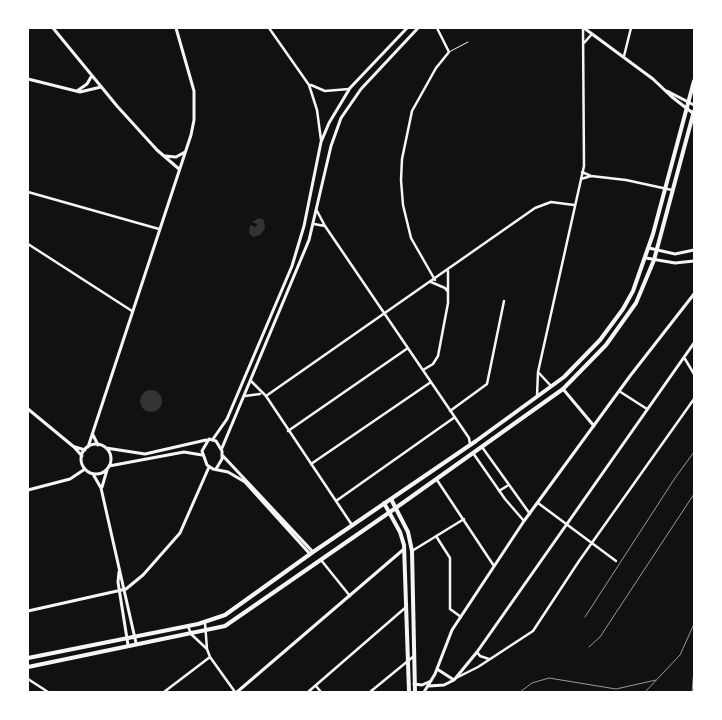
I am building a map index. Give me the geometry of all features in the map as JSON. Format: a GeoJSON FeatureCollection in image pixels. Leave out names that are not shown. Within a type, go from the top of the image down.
{"type":"FeatureCollection","features":[{"type":"Feature","properties":{"kind":"main road"},"geometry":{"type":"LineString","coordinates":[[52,28],[101,87],[164,156],[179,169]]}},
{"type":"Feature","properties":{"kind":"main road"},"geometry":{"type":"LineString","coordinates":[[82,456],[93,434],[186,152],[194,120],[194,91],[176,28]]}},
{"type":"Feature","properties":{"kind":"main road"},"geometry":{"type":"LineString","coordinates":[[74,447],[87,448],[98,445],[145,454],[213,439],[227,419],[290,273],[304,226],[321,142],[332,118],[350,88],[407,28]]}},
{"type":"Feature","properties":{"kind":"main road"},"geometry":{"type":"LineString","coordinates":[[311,553],[223,455],[222,448],[309,240],[331,146],[341,118],[361,89],[418,28]]}},
{"type":"Feature","properties":{"kind":"main road"},"geometry":{"type":"LineString","coordinates":[[584,28],[624,56],[667,90],[694,105]]}},
{"type":"Feature","properties":{"kind":"main road"},"geometry":{"type":"LineString","coordinates":[[76,91],[87,84],[92,76]]}},
{"type":"Feature","properties":{"kind":"main road"},"geometry":{"type":"LineString","coordinates":[[28,79],[76,91],[87,91],[101,87]]}},
{"type":"Feature","properties":{"kind":"main road"},"geometry":{"type":"LineString","coordinates":[[28,658],[206,623],[225,615],[311,553],[476,441],[576,366],[610,328],[631,296],[649,248],[694,80]]}},
{"type":"Feature","properties":{"kind":"main road"},"geometry":{"type":"LineString","coordinates":[[28,666],[136,643],[207,631],[231,622],[437,480],[562,389],[621,327],[636,303],[654,260],[694,113],[672,97],[667,90]]}},
{"type":"Feature","properties":{"kind":"main road"},"geometry":{"type":"LineString","coordinates":[[164,156],[176,157],[186,152]]}},
{"type":"Feature","properties":{"kind":"main road"},"geometry":{"type":"LineString","coordinates":[[649,248],[675,254],[694,250]]}},
{"type":"Feature","properties":{"kind":"main road"},"geometry":{"type":"LineString","coordinates":[[646,258],[678,263],[694,261]]}},
{"type":"Feature","properties":{"kind":"main road"},"geometry":{"type":"LineString","coordinates":[[424,692],[432,680],[448,639],[461,616],[524,521],[619,391],[694,294]]}},
{"type":"Feature","properties":{"kind":"main road"},"geometry":{"type":"LineString","coordinates":[[429,686],[444,685],[455,679],[477,652],[567,522],[685,359],[694,343]]}},
{"type":"Feature","properties":{"kind":"main road"},"geometry":{"type":"LineString","coordinates":[[562,389],[594,426]]}},
{"type":"Feature","properties":{"kind":"main road"},"geometry":{"type":"LineString","coordinates":[[28,408],[74,447],[82,456],[85,469],[93,474],[101,488],[119,571],[126,589],[136,643]]}},
{"type":"Feature","properties":{"kind":"main road"},"geometry":{"type":"LineString","coordinates":[[93,434],[98,445]]}},
{"type":"Feature","properties":{"kind":"main road"},"geometry":{"type":"LineString","coordinates":[[213,439],[222,448]]}},
{"type":"Feature","properties":{"kind":"main road"},"geometry":{"type":"LineString","coordinates":[[207,440],[202,455],[209,467]]}},
{"type":"Feature","properties":{"kind":"main road"},"geometry":{"type":"LineString","coordinates":[[101,488],[111,459],[106,448]]}},
{"type":"Feature","properties":{"kind":"main road"},"geometry":{"type":"LineString","coordinates":[[93,474],[100,474],[108,468],[184,452],[202,455]]}},
{"type":"Feature","properties":{"kind":"main road"},"geometry":{"type":"LineString","coordinates":[[216,468],[223,455]]}},
{"type":"Feature","properties":{"kind":"main road"},"geometry":{"type":"LineString","coordinates":[[209,467],[228,472],[245,482],[311,553]]}},
{"type":"Feature","properties":{"kind":"main road"},"geometry":{"type":"LineString","coordinates":[[28,610],[120,591],[135,582],[180,532],[209,467]]}},
{"type":"Feature","properties":{"kind":"main road"},"geometry":{"type":"LineString","coordinates":[[28,490],[70,479],[85,469]]}},
{"type":"Feature","properties":{"kind":"main road"},"geometry":{"type":"LineString","coordinates":[[391,499],[408,532],[412,551],[415,692]]}},
{"type":"Feature","properties":{"kind":"main road"},"geometry":{"type":"LineString","coordinates":[[384,503],[400,532],[404,549],[409,692]]}},
{"type":"Feature","properties":{"kind":"main road"},"geometry":{"type":"LineString","coordinates":[[236,692],[404,549]]}},
{"type":"Feature","properties":{"kind":"main road"},"geometry":{"type":"LineString","coordinates":[[119,571],[128,645]]}},
{"type":"Feature","properties":{"kind":"main road"},"geometry":{"type":"LineString","coordinates":[[437,669],[455,679]]}},
{"type":"Feature","properties":{"kind":"main road"},"geometry":{"type":"LineString","coordinates":[[414,684],[422,685],[432,680]]}},
{"type":"Feature","properties":{"kind":"street"},"geometry":{"type":"LineString","coordinates":[[269,28],[309,85],[318,110],[321,142]]}},
{"type":"Feature","properties":{"kind":"street"},"geometry":{"type":"LineString","coordinates":[[435,280],[414,244],[409,230],[402,193],[401,169],[412,111],[436,68],[449,52],[437,28]]}},
{"type":"Feature","properties":{"kind":"street"},"geometry":{"type":"LineString","coordinates":[[537,396],[538,372],[582,172],[584,43],[582,37],[584,28]]}},
{"type":"Feature","properties":{"kind":"street"},"geometry":{"type":"LineString","coordinates":[[624,56],[631,28]]}},
{"type":"Feature","properties":{"kind":"street"},"geometry":{"type":"LineString","coordinates":[[584,43],[592,34]]}},
{"type":"Feature","properties":{"kind":"street"},"geometry":{"type":"LineString","coordinates":[[309,85],[325,91],[350,88]]}},
{"type":"Feature","properties":{"kind":"street"},"geometry":{"type":"LineString","coordinates":[[582,172],[591,176],[672,190]]}},
{"type":"Feature","properties":{"kind":"street"},"geometry":{"type":"LineString","coordinates":[[581,179],[591,176]]}},
{"type":"Feature","properties":{"kind":"street"},"geometry":{"type":"LineString","coordinates":[[28,192],[159,230]]}},
{"type":"Feature","properties":{"kind":"street"},"geometry":{"type":"LineString","coordinates":[[266,396],[539,206],[551,202],[574,205]]}},
{"type":"Feature","properties":{"kind":"street"},"geometry":{"type":"LineString","coordinates":[[317,211],[325,226],[469,438],[470,444]]}},
{"type":"Feature","properties":{"kind":"street"},"geometry":{"type":"LineString","coordinates":[[314,224],[325,226]]}},
{"type":"Feature","properties":{"kind":"street"},"geometry":{"type":"LineString","coordinates":[[28,244],[132,311]]}},
{"type":"Feature","properties":{"kind":"street"},"geometry":{"type":"LineString","coordinates":[[423,370],[433,364],[438,356],[448,292],[448,271]]}},
{"type":"Feature","properties":{"kind":"street"},"geometry":{"type":"LineString","coordinates":[[431,282],[445,288],[448,292]]}},
{"type":"Feature","properties":{"kind":"street"},"geometry":{"type":"LineString","coordinates":[[450,411],[487,384],[504,301]]}},
{"type":"Feature","properties":{"kind":"street"},"geometry":{"type":"LineString","coordinates":[[288,431],[408,348]]}},
{"type":"Feature","properties":{"kind":"street"},"geometry":{"type":"LineString","coordinates":[[685,359],[694,374]]}},
{"type":"Feature","properties":{"kind":"street"},"geometry":{"type":"LineString","coordinates":[[538,372],[551,386]]}},
{"type":"Feature","properties":{"kind":"street"},"geometry":{"type":"LineString","coordinates":[[251,381],[266,396],[352,525]]}},
{"type":"Feature","properties":{"kind":"street"},"geometry":{"type":"LineString","coordinates":[[311,464],[432,382]]}},
{"type":"Feature","properties":{"kind":"street"},"geometry":{"type":"LineString","coordinates":[[619,391],[648,410]]}},
{"type":"Feature","properties":{"kind":"street"},"geometry":{"type":"LineString","coordinates":[[245,396],[262,394]]}},
{"type":"Feature","properties":{"kind":"street"},"geometry":{"type":"LineString","coordinates":[[455,679],[490,659],[532,631],[592,542],[694,399]]}},
{"type":"Feature","properties":{"kind":"street"},"geometry":{"type":"LineString","coordinates":[[335,502],[455,417]]}},
{"type":"Feature","properties":{"kind":"street"},"geometry":{"type":"LineString","coordinates":[[469,438],[476,441]]}},
{"type":"Feature","properties":{"kind":"street"},"geometry":{"type":"LineString","coordinates":[[482,448],[507,486],[530,514]]}},
{"type":"Feature","properties":{"kind":"street"},"geometry":{"type":"LineString","coordinates":[[473,453],[524,521]]}},
{"type":"Feature","properties":{"kind":"street"},"geometry":{"type":"LineString","coordinates":[[437,480],[494,566]]}},
{"type":"Feature","properties":{"kind":"street"},"geometry":{"type":"LineString","coordinates":[[500,491],[507,486]]}},
{"type":"Feature","properties":{"kind":"street"},"geometry":{"type":"LineString","coordinates":[[538,502],[567,522],[616,561]]}},
{"type":"Feature","properties":{"kind":"street"},"geometry":{"type":"LineString","coordinates":[[412,551],[464,519]]}},
{"type":"Feature","properties":{"kind":"street"},"geometry":{"type":"LineString","coordinates":[[436,536],[450,558],[450,609],[461,616]]}},
{"type":"Feature","properties":{"kind":"street"},"geometry":{"type":"LineString","coordinates":[[320,559],[350,596]]}},
{"type":"Feature","properties":{"kind":"street"},"geometry":{"type":"LineString","coordinates":[[308,692],[407,606]]}},
{"type":"Feature","properties":{"kind":"street"},"geometry":{"type":"LineString","coordinates":[[206,623],[207,649],[210,657],[236,692]]}},
{"type":"Feature","properties":{"kind":"street"},"geometry":{"type":"LineString","coordinates":[[188,626],[192,634],[207,649]]}},
{"type":"Feature","properties":{"kind":"street"},"geometry":{"type":"LineString","coordinates":[[477,652],[480,656],[490,659]]}},
{"type":"Feature","properties":{"kind":"street"},"geometry":{"type":"LineString","coordinates":[[370,692],[414,656]]}},
{"type":"Feature","properties":{"kind":"street"},"geometry":{"type":"LineString","coordinates":[[164,692],[210,657]]}},
{"type":"Feature","properties":{"kind":"street"},"geometry":{"type":"LineString","coordinates":[[28,680],[48,692]]}},
{"type":"Feature","properties":{"kind":"street"},"geometry":{"type":"LineString","coordinates":[[316,686],[321,692]]}},
{"type":"Feature","properties":{"kind":"lane"},"geometry":{"type":"LineString","coordinates":[[449,52],[468,42]]}},
{"type":"Feature","properties":{"kind":"shaded area"},"geometry":{"type":"Polygon","coordinates":[[[259,218],[264,220],[265,228],[260,235],[253,237],[249,233],[250,225],[256,227],[257,224],[252,222],[259,218]]]}},
{"type":"Feature","properties":{"kind":"shaded area"},"geometry":{"type":"Polygon","coordinates":[[[151,390],[159,393],[162,401],[159,409],[151,412],[143,409],[140,401],[143,393],[151,390]]]}},
{"type":"Feature","properties":{"kind":"railway"},"geometry":{"type":"LineString","coordinates":[[585,617],[675,478],[694,452]]}},
{"type":"Feature","properties":{"kind":"railway"},"geometry":{"type":"LineString","coordinates":[[589,647],[600,637],[694,494]]}},
{"type":"Feature","properties":{"kind":"railway"},"geometry":{"type":"LineString","coordinates":[[645,692],[680,655],[694,624]]}},
{"type":"Feature","properties":{"kind":"railway"},"geometry":{"type":"LineString","coordinates":[[692,692],[694,670]]}},
{"type":"Feature","properties":{"kind":"railway"},"geometry":{"type":"LineString","coordinates":[[520,692],[532,683],[549,678],[616,689],[656,680]]}}]}
